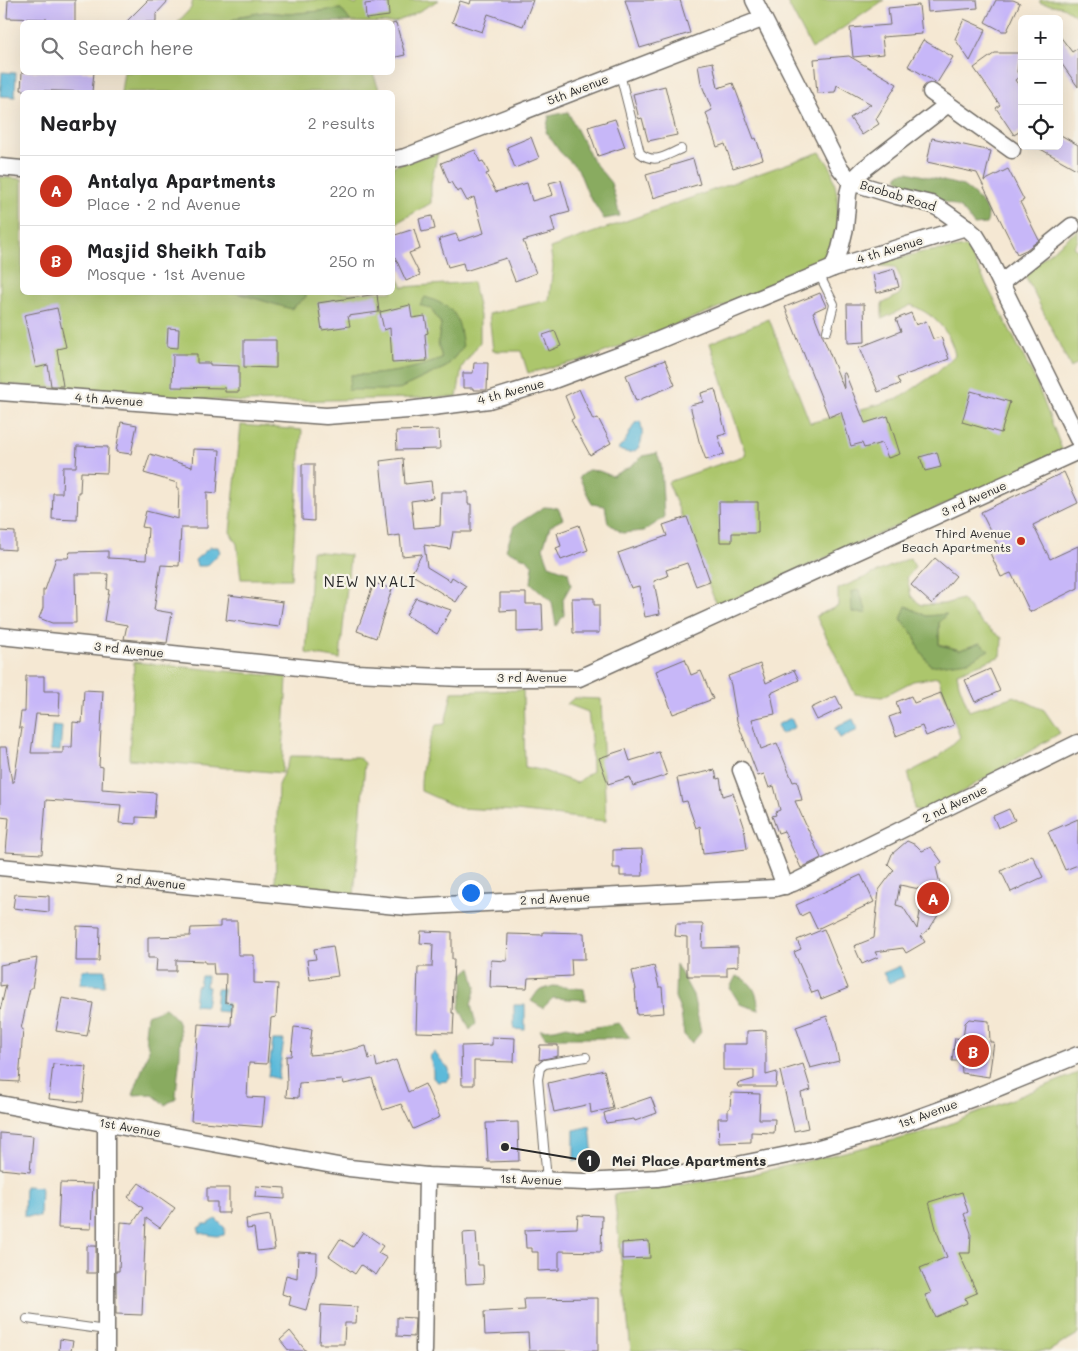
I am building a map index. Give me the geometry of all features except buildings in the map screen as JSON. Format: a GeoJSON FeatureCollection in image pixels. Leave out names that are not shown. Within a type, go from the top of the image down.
{"type":"FeatureCollection","features":[{"type":"Feature","properties":{"kind":"street","name":"Baobab Road"},"geometry":{"type":"LineString","coordinates":[[754,0],[839,167],[852,182],[931,204],[966,227],[976,236],[984,248],[1078,439]]}},
{"type":"Feature","properties":{"kind":"street","name":"5th Avenue"},"geometry":{"type":"LineString","coordinates":[[395,159],[762,19]]}},
{"type":"Feature","properties":{"kind":"street"},"geometry":{"type":"LineString","coordinates":[[931,92],[1012,150]]}},
{"type":"Feature","properties":{"kind":"street"},"geometry":{"type":"LineString","coordinates":[[826,271],[840,248],[845,228],[848,194],[852,182],[864,170],[948,104]]}},
{"type":"Feature","properties":{"kind":"street"},"geometry":{"type":"LineString","coordinates":[[0,167],[20,169]]}},
{"type":"Feature","properties":{"kind":"street"},"geometry":{"type":"LineString","coordinates":[[1000,283],[1072,226]]}},
{"type":"Feature","properties":{"kind":"street","name":"4 th Avenue"},"geometry":{"type":"LineString","coordinates":[[0,392],[326,416],[408,410],[489,400],[551,381],[642,347],[826,271],[966,227]]}},
{"type":"Feature","properties":{"kind":"street","name":"3 rd Avenue"},"geometry":{"type":"LineString","coordinates":[[0,636],[356,673],[461,678],[579,678],[1078,452]]}},
{"type":"Feature","properties":{"kind":"street","name":"2 nd Avenue"},"geometry":{"type":"LineString","coordinates":[[0,867],[407,907],[785,886],[1078,743]]}},
{"type":"Feature","properties":{"kind":"street"},"geometry":{"type":"LineString","coordinates":[[741,770],[785,886]]}},
{"type":"Feature","properties":{"kind":"street","name":"1st Avenue"},"geometry":{"type":"LineString","coordinates":[[0,1104],[349,1168],[427,1176],[585,1182],[657,1178],[718,1169],[812,1150],[890,1128],[964,1102],[1078,1055]]}},
{"type":"Feature","properties":{"kind":"street"},"geometry":{"type":"LineString","coordinates":[[106,1124],[106,1351]]}},
{"type":"Feature","properties":{"kind":"street"},"geometry":{"type":"LineString","coordinates":[[424,1351],[427,1176]]}},
{"type":"Feature","properties":{"kind":"lane"},"geometry":{"type":"LineString","coordinates":[[620,74],[640,153],[647,159],[655,160],[681,149]]}},
{"type":"Feature","properties":{"kind":"lane"},"geometry":{"type":"LineString","coordinates":[[826,271],[834,304],[827,331]]}},
{"type":"Feature","properties":{"kind":"lane"},"geometry":{"type":"LineString","coordinates":[[547,1180],[538,1079],[540,1068],[545,1064],[586,1057]]}},
{"type":"Feature","properties":{"kind":"lane"},"geometry":{"type":"LineString","coordinates":[[27,1320],[106,1330]]}},
{"type":"Feature","properties":{"kind":"green space"},"geometry":{"type":"Polygon","coordinates":[[[193,0],[346,0],[356,5],[359,0],[439,0],[395,22],[395,20],[349,20],[341,9],[289,14],[265,12],[241,16],[232,20],[180,20],[191,8],[193,0]]]}},
{"type":"Feature","properties":{"kind":"green space"},"geometry":{"type":"Polygon","coordinates":[[[786,0],[884,0],[812,49],[786,0]]]}},
{"type":"Feature","properties":{"kind":"green space"},"geometry":{"type":"Polygon","coordinates":[[[1040,0],[1078,0],[1078,17],[1063,7],[1040,3],[1040,0]]]}},
{"type":"Feature","properties":{"kind":"green space"},"geometry":{"type":"Polygon","coordinates":[[[341,9],[349,20],[232,20],[241,16],[265,12],[289,14],[341,9]]]}},
{"type":"Feature","properties":{"kind":"green space"},"geometry":{"type":"Polygon","coordinates":[[[124,75],[374,75],[379,90],[121,90],[124,75]]]}},
{"type":"Feature","properties":{"kind":"green space"},"geometry":{"type":"Polygon","coordinates":[[[568,112],[593,161],[611,183],[620,216],[604,219],[588,194],[578,169],[560,152],[546,132],[549,116],[568,112]]]}},
{"type":"Feature","properties":{"kind":"green space"},"geometry":{"type":"Polygon","coordinates":[[[820,152],[831,168],[837,194],[838,229],[824,262],[762,291],[587,359],[528,373],[521,351],[493,351],[489,314],[549,300],[553,266],[550,248],[820,152]]]}},
{"type":"Feature","properties":{"kind":"green space"},"geometry":{"type":"Polygon","coordinates":[[[438,153],[431,183],[431,203],[395,224],[395,165],[438,153]]]}},
{"type":"Feature","properties":{"kind":"green space"},"geometry":{"type":"Polygon","coordinates":[[[908,172],[963,186],[977,197],[985,208],[988,219],[986,224],[974,225],[965,212],[957,206],[920,195],[909,188],[897,178],[900,173],[908,172]]]}},
{"type":"Feature","properties":{"kind":"green space"},"geometry":{"type":"Polygon","coordinates":[[[0,177],[20,179],[20,295],[244,295],[291,308],[306,295],[395,295],[395,273],[403,287],[473,282],[480,316],[480,342],[462,367],[457,397],[244,402],[0,384],[0,177]],[[431,309],[441,324],[438,342],[442,359],[398,372],[351,375],[397,390],[446,367],[463,347],[431,309]]]}},
{"type":"Feature","properties":{"kind":"green space"},"geometry":{"type":"Polygon","coordinates":[[[1078,230],[1078,241],[1073,247],[1078,251],[1078,362],[1071,368],[1024,273],[1078,230]]]}},
{"type":"Feature","properties":{"kind":"green space"},"geometry":{"type":"Polygon","coordinates":[[[967,247],[1035,379],[1063,452],[717,606],[668,482],[746,455],[710,343],[769,319],[810,423],[898,399],[938,372],[955,355],[953,346],[940,324],[927,313],[911,305],[882,319],[882,304],[900,294],[901,279],[895,267],[872,265],[923,252],[967,247]]]}},
{"type":"Feature","properties":{"kind":"green space"},"geometry":{"type":"Polygon","coordinates":[[[244,295],[306,295],[291,309],[244,295]]]}},
{"type":"Feature","properties":{"kind":"green space"},"geometry":{"type":"Polygon","coordinates":[[[425,297],[444,305],[454,314],[463,347],[446,367],[397,390],[348,390],[351,375],[397,371],[442,359],[438,342],[441,324],[431,309],[420,305],[425,297]]]}},
{"type":"Feature","properties":{"kind":"green space"},"geometry":{"type":"Polygon","coordinates":[[[241,425],[302,430],[291,579],[241,579],[237,544],[230,532],[241,425]]]}},
{"type":"Feature","properties":{"kind":"green space"},"geometry":{"type":"Polygon","coordinates":[[[657,453],[661,465],[664,518],[644,531],[622,533],[608,523],[605,506],[592,504],[579,477],[588,470],[599,471],[612,476],[631,466],[643,456],[657,453]]]}},
{"type":"Feature","properties":{"kind":"green space"},"geometry":{"type":"Polygon","coordinates":[[[544,507],[558,508],[563,519],[550,526],[543,548],[549,565],[568,572],[571,585],[563,599],[564,615],[556,626],[552,602],[531,583],[533,566],[527,559],[506,550],[514,526],[544,507]]]}},
{"type":"Feature","properties":{"kind":"green space"},"geometry":{"type":"Polygon","coordinates":[[[312,551],[350,555],[340,659],[306,653],[312,551]]]}},
{"type":"Feature","properties":{"kind":"green space"},"geometry":{"type":"Polygon","coordinates":[[[910,558],[915,567],[907,578],[911,596],[921,605],[944,604],[962,599],[980,622],[1002,638],[1001,656],[957,673],[969,711],[1014,696],[1044,710],[1060,733],[927,813],[914,809],[912,786],[908,773],[939,757],[960,737],[938,677],[913,681],[882,697],[855,694],[816,616],[838,606],[838,589],[910,558]],[[906,606],[919,649],[931,666],[980,643],[960,650],[939,644],[939,622],[946,615],[926,616],[906,606]]]}},
{"type":"Feature","properties":{"kind":"green space"},"geometry":{"type":"Polygon","coordinates":[[[859,590],[867,613],[852,612],[851,592],[859,590]]]}},
{"type":"Feature","properties":{"kind":"green space"},"geometry":{"type":"Polygon","coordinates":[[[906,606],[926,616],[947,614],[939,622],[939,645],[960,650],[980,643],[989,650],[969,661],[931,666],[919,649],[914,635],[901,619],[906,606]]]}},
{"type":"Feature","properties":{"kind":"green space"},"geometry":{"type":"Polygon","coordinates":[[[134,662],[287,677],[282,773],[129,759],[134,662]]]}},
{"type":"Feature","properties":{"kind":"green space"},"geometry":{"type":"Polygon","coordinates":[[[523,690],[525,767],[541,770],[577,783],[592,771],[588,712],[567,704],[574,698],[601,699],[606,821],[516,811],[459,808],[421,791],[423,766],[427,749],[436,725],[445,724],[452,692],[523,690]]]}},
{"type":"Feature","properties":{"kind":"green space"},"geometry":{"type":"Polygon","coordinates":[[[291,756],[358,757],[365,763],[354,896],[275,886],[278,785],[291,756]]]}},
{"type":"Feature","properties":{"kind":"green space"},"geometry":{"type":"Polygon","coordinates":[[[676,964],[693,995],[701,1032],[692,1043],[684,1035],[681,1013],[675,997],[676,964]]]}},
{"type":"Feature","properties":{"kind":"green space"},"geometry":{"type":"Polygon","coordinates":[[[471,967],[476,987],[471,1005],[476,1024],[470,1030],[459,1007],[463,990],[463,974],[471,967]]]}},
{"type":"Feature","properties":{"kind":"green space"},"geometry":{"type":"Polygon","coordinates":[[[736,976],[747,981],[754,989],[759,1010],[740,1004],[730,988],[736,976]]]}},
{"type":"Feature","properties":{"kind":"green space"},"geometry":{"type":"Polygon","coordinates":[[[553,986],[584,989],[586,1000],[553,998],[543,1008],[531,1001],[538,991],[553,986]]]}},
{"type":"Feature","properties":{"kind":"green space"},"geometry":{"type":"Polygon","coordinates":[[[165,1008],[176,1019],[179,1026],[180,1046],[176,1098],[165,1105],[152,1094],[133,1095],[149,1050],[145,1034],[147,1015],[165,1008]]]}},
{"type":"Feature","properties":{"kind":"green space"},"geometry":{"type":"Polygon","coordinates":[[[619,1023],[630,1038],[546,1038],[540,1030],[567,1026],[579,1030],[619,1023]]]}},
{"type":"Feature","properties":{"kind":"green space"},"geometry":{"type":"Polygon","coordinates":[[[1078,1073],[1078,1334],[1049,1351],[631,1351],[614,1194],[744,1176],[932,1131],[1078,1073]]]}},
{"type":"Feature","properties":{"kind":"water"},"geometry":{"type":"Polygon","coordinates":[[[2,72],[16,73],[15,97],[0,96],[2,72]]]}},
{"type":"Feature","properties":{"kind":"water"},"geometry":{"type":"Polygon","coordinates":[[[640,421],[642,434],[640,446],[632,452],[618,449],[624,443],[635,423],[640,421]]]}},
{"type":"Feature","properties":{"kind":"water"},"geometry":{"type":"Polygon","coordinates":[[[210,547],[218,547],[220,552],[207,566],[197,566],[195,560],[210,547]]]}},
{"type":"Feature","properties":{"kind":"water"},"geometry":{"type":"Polygon","coordinates":[[[791,718],[795,727],[781,734],[777,725],[791,718]]]}},
{"type":"Feature","properties":{"kind":"water"},"geometry":{"type":"Polygon","coordinates":[[[853,719],[858,730],[840,738],[835,728],[853,719]]]}},
{"type":"Feature","properties":{"kind":"water"},"geometry":{"type":"Polygon","coordinates":[[[52,726],[62,727],[60,751],[50,750],[52,726]]]}},
{"type":"Feature","properties":{"kind":"water"},"geometry":{"type":"Polygon","coordinates":[[[900,966],[904,977],[889,983],[883,973],[900,966]]]}},
{"type":"Feature","properties":{"kind":"water"},"geometry":{"type":"Polygon","coordinates":[[[82,970],[105,970],[105,986],[80,984],[82,970]]]}},
{"type":"Feature","properties":{"kind":"water"},"geometry":{"type":"Polygon","coordinates":[[[201,976],[207,976],[206,987],[209,987],[206,1006],[194,1005],[196,986],[199,985],[201,976]]]}},
{"type":"Feature","properties":{"kind":"water"},"geometry":{"type":"Polygon","coordinates":[[[217,989],[223,989],[222,1003],[228,1004],[227,1012],[215,1011],[217,989]]]}},
{"type":"Feature","properties":{"kind":"water"},"geometry":{"type":"Polygon","coordinates":[[[514,1005],[525,1005],[525,1030],[514,1029],[514,1005]]]}},
{"type":"Feature","properties":{"kind":"water"},"geometry":{"type":"Polygon","coordinates":[[[273,1040],[284,1040],[278,1079],[268,1076],[273,1040]]]}},
{"type":"Feature","properties":{"kind":"water"},"geometry":{"type":"Polygon","coordinates":[[[434,1052],[449,1069],[450,1077],[447,1081],[438,1082],[433,1078],[430,1056],[434,1052]]]}},
{"type":"Feature","properties":{"kind":"water"},"geometry":{"type":"Polygon","coordinates":[[[590,1126],[593,1159],[574,1161],[574,1130],[590,1126]]]}},
{"type":"Feature","properties":{"kind":"water"},"geometry":{"type":"Polygon","coordinates":[[[25,1186],[41,1187],[40,1217],[24,1216],[25,1186]]]}},
{"type":"Feature","properties":{"kind":"water"},"geometry":{"type":"Polygon","coordinates":[[[216,1219],[225,1228],[224,1235],[216,1236],[200,1233],[198,1228],[216,1219]]]}},
{"type":"Feature","properties":{"kind":"place","name":"Third Avenue Beach Apartments"},"geometry":{"type":"Point","coordinates":[1021,541]}},
{"type":"Feature","properties":{"kind":"place","name":"Antalya Apartments"},"geometry":{"type":"Point","coordinates":[933,898]}},
{"type":"Feature","properties":{"kind":"place","name":"Masjid Sheikh Taib"},"geometry":{"type":"Point","coordinates":[973,1051]}},
{"type":"Feature","properties":{"kind":"place","name":"Mei Place Apartments"},"geometry":{"type":"Point","coordinates":[505,1147]}},
{"type":"Feature","properties":{"kind":"district","name":"NEW NYALI"},"geometry":{"type":"Point","coordinates":[370,582]}}]}
